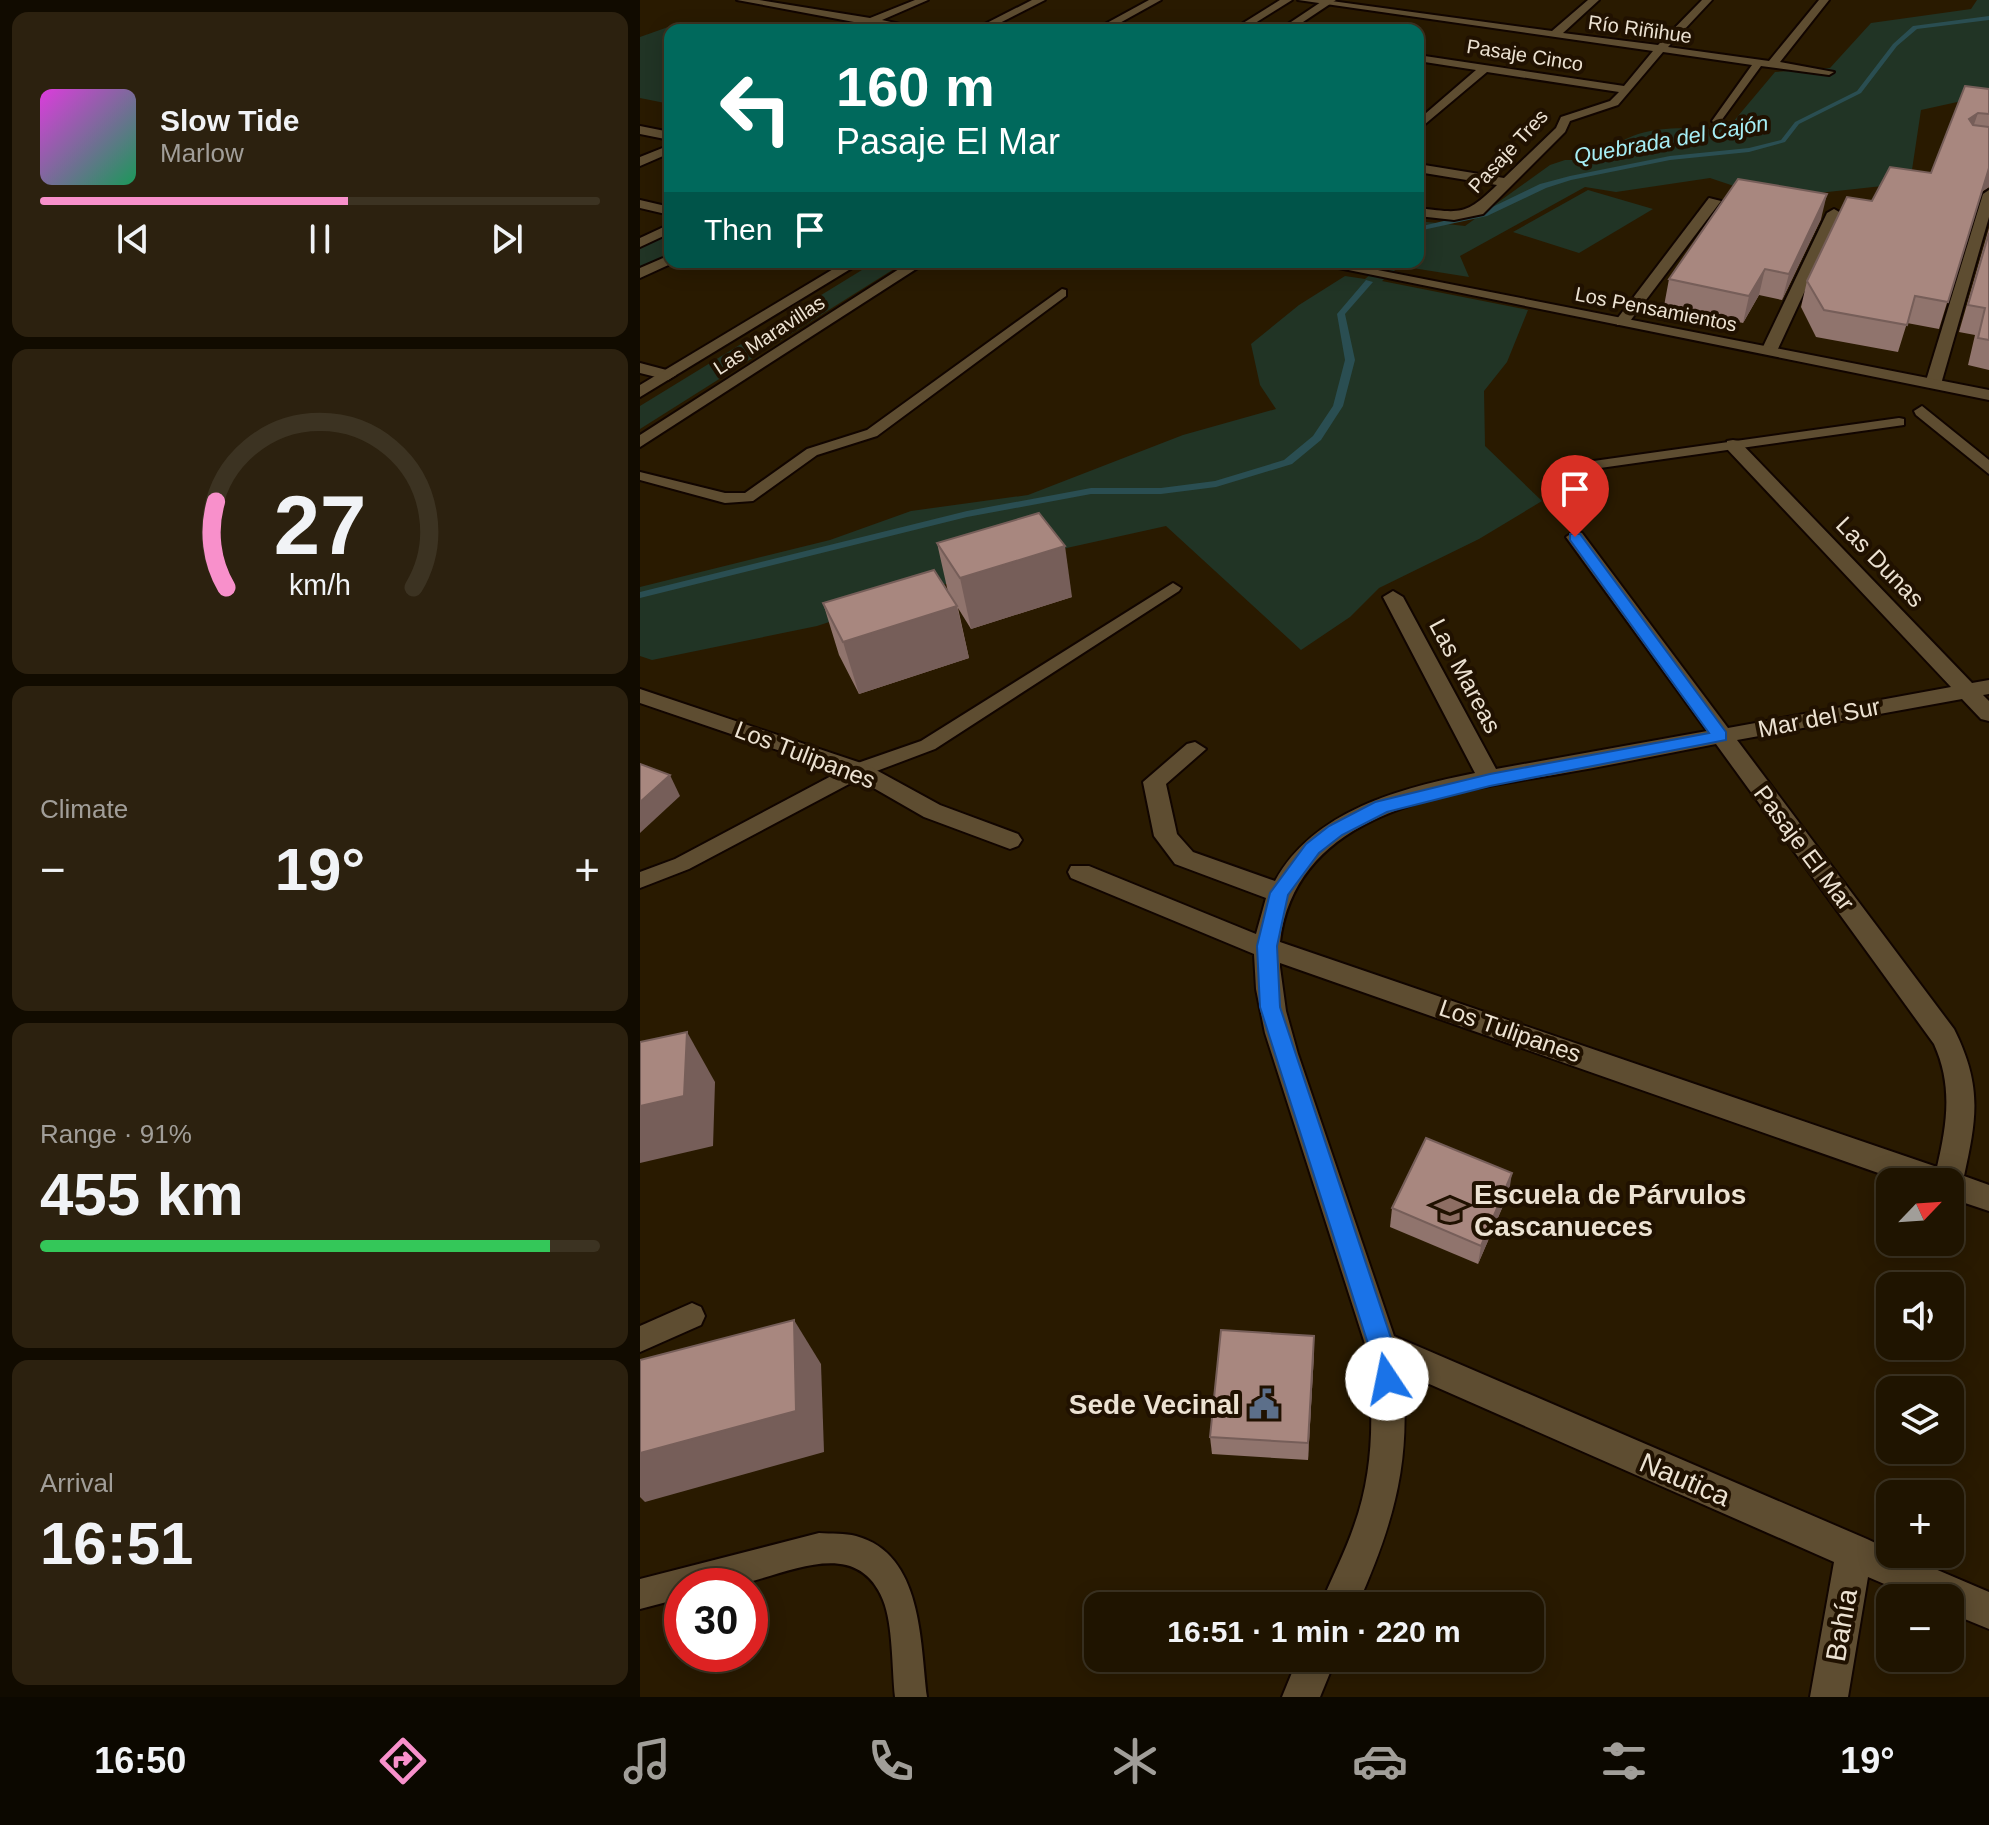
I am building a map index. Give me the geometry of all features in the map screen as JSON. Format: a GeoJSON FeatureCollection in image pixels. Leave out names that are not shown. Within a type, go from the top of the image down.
{"type":"FeatureCollection","features":[{"type":"Feature","properties":{"kind":"street"},"geometry":{"type":"LineString","coordinates":[[742,0],[883,24]]}},
{"type":"Feature","properties":{"kind":"street"},"geometry":{"type":"LineString","coordinates":[[787,8],[806,0]]}},
{"type":"Feature","properties":{"kind":"street"},"geometry":{"type":"LineString","coordinates":[[870,22],[923,0]]}},
{"type":"Feature","properties":{"kind":"street"},"geometry":{"type":"LineString","coordinates":[[990,24],[1040,0]]}},
{"type":"Feature","properties":{"kind":"street"},"geometry":{"type":"LineString","coordinates":[[1110,24],[1156,0]]}},
{"type":"Feature","properties":{"kind":"street"},"geometry":{"type":"LineString","coordinates":[[1247,24],[1287,0]]}},
{"type":"Feature","properties":{"kind":"street","name":"Río Riñihue"},"geometry":{"type":"LineString","coordinates":[[1303,0],[1829,72]]}},
{"type":"Feature","properties":{"kind":"street"},"geometry":{"type":"LineString","coordinates":[[1554,35],[1594,0]]}},
{"type":"Feature","properties":{"kind":"street","name":"Pasaje Tres"},"geometry":{"type":"LineString","coordinates":[[1424,213],[1454,216],[1478,211],[1561,129],[1565,119],[1614,103],[1707,0]]}},
{"type":"Feature","properties":{"kind":"street"},"geometry":{"type":"LineString","coordinates":[[1718,121],[1763,64],[1775,62],[1824,0]]}},
{"type":"Feature","properties":{"kind":"street"},"geometry":{"type":"LineString","coordinates":[[1294,24],[1329,2]]}},
{"type":"Feature","properties":{"kind":"street"},"geometry":{"type":"LineString","coordinates":[[1420,24],[1442,9]]}},
{"type":"Feature","properties":{"kind":"street","name":"Pasaje Cinco"},"geometry":{"type":"LineString","coordinates":[[1424,59],[1626,90]]}},
{"type":"Feature","properties":{"kind":"street"},"geometry":{"type":"LineString","coordinates":[[1424,121],[1484,69]]}},
{"type":"Feature","properties":{"kind":"street"},"geometry":{"type":"LineString","coordinates":[[640,130],[664,135]]}},
{"type":"Feature","properties":{"kind":"street"},"geometry":{"type":"LineString","coordinates":[[640,162],[664,152]]}},
{"type":"Feature","properties":{"kind":"street"},"geometry":{"type":"LineString","coordinates":[[1424,169],[1509,183]]}},
{"type":"Feature","properties":{"kind":"street"},"geometry":{"type":"LineString","coordinates":[[1933,384],[1989,194]]}},
{"type":"Feature","properties":{"kind":"street"},"geometry":{"type":"LineString","coordinates":[[1622,322],[1714,201]]}},
{"type":"Feature","properties":{"kind":"street"},"geometry":{"type":"LineString","coordinates":[[640,204],[664,210]]}},
{"type":"Feature","properties":{"kind":"street"},"geometry":{"type":"LineString","coordinates":[[1769,351],[1834,213]]}},
{"type":"Feature","properties":{"kind":"street"},"geometry":{"type":"LineString","coordinates":[[640,243],[664,231]]}},
{"type":"Feature","properties":{"kind":"street"},"geometry":{"type":"LineString","coordinates":[[640,274],[664,262]]}},
{"type":"Feature","properties":{"kind":"street","name":"Las Maravillas"},"geometry":{"type":"LineString","coordinates":[[640,392],[845,268]]}},
{"type":"Feature","properties":{"kind":"street","name":"Las Maravillas"},"geometry":{"type":"LineString","coordinates":[[640,442],[911,268]]}},
{"type":"Feature","properties":{"kind":"street","name":"Los Pensamientos"},"geometry":{"type":"LineString","coordinates":[[1347,268],[1989,395]]}},
{"type":"Feature","properties":{"kind":"street"},"geometry":{"type":"LineString","coordinates":[[640,368],[668,375]]}},
{"type":"Feature","properties":{"kind":"street"},"geometry":{"type":"LineString","coordinates":[[1922,411],[1989,469]]}},
{"type":"Feature","properties":{"kind":"street","name":"Las Dunas"},"geometry":{"type":"LineString","coordinates":[[1733,445],[1978,689],[1989,714]]}},
{"type":"Feature","properties":{"kind":"street","name":"Pasaje El Mar"},"geometry":{"type":"LineString","coordinates":[[1575,537],[1953,1053],[1964,1087],[1965,1105],[1950,1168]]}},
{"type":"Feature","properties":{"kind":"street","name":"Las Mareas"},"geometry":{"type":"LineString","coordinates":[[1393,597],[1490,780]]}},
{"type":"Feature","properties":{"kind":"street","name":"Mar del Sur"},"geometry":{"type":"LineString","coordinates":[[1344,1592],[1376,1514],[1386,1462],[1388,1390],[1382,1347],[1270,1007],[1267,946],[1280,893],[1313,848],[1361,815],[1403,800],[1490,780],[1978,689]]}},
{"type":"Feature","properties":{"kind":"street","name":"Los Tulipanes"},"geometry":{"type":"LineString","coordinates":[[640,696],[859,770],[932,811],[1010,840]]}},
{"type":"Feature","properties":{"kind":"street"},"geometry":{"type":"LineString","coordinates":[[1195,749],[1154,782],[1166,836],[1184,858],[1280,893]]}},
{"type":"Feature","properties":{"kind":"street","name":"Los Tulipanes"},"geometry":{"type":"LineString","coordinates":[[1080,872],[1218,931],[1904,1168]]}},
{"type":"Feature","properties":{"kind":"street","name":"Los Tulipanes"},"geometry":{"type":"LineString","coordinates":[[1964,1189],[1989,1198]]}},
{"type":"Feature","properties":{"kind":"street","name":"Nautica"},"geometry":{"type":"LineString","coordinates":[[1382,1347],[1989,1611]]}},
{"type":"Feature","properties":{"kind":"street","name":"Bahía"},"geometry":{"type":"LineString","coordinates":[[1829,1697],[1854,1552]]}},
{"type":"Feature","properties":{"kind":"street"},"geometry":{"type":"LineString","coordinates":[[1301,1697],[1311,1672]]}},
{"type":"Feature","properties":{"kind":"lane"},"geometry":{"type":"LineString","coordinates":[[640,476],[725,498],[748,498],[812,452],[872,433],[1062,293]]}},
{"type":"Feature","properties":{"kind":"lane"},"geometry":{"type":"LineString","coordinates":[[1558,470],[1899,422]]}},
{"type":"Feature","properties":{"kind":"lane"},"geometry":{"type":"LineString","coordinates":[[640,880],[682,864],[859,770],[928,745],[1173,588]]}},
{"type":"Feature","properties":{"kind":"lane"},"geometry":{"type":"LineString","coordinates":[[640,1339],[692,1316]]}},
{"type":"Feature","properties":{"kind":"lane"},"geometry":{"type":"LineString","coordinates":[[640,1594],[819,1548],[855,1550],[882,1567],[899,1600],[911,1697]]}},
{"type":"Feature","properties":{"kind":"green space"},"geometry":{"type":"Polygon","coordinates":[[[1977,0],[1989,0],[1989,95],[1921,110],[1910,183],[1800,195],[1746,190],[1710,178],[1616,192],[1585,187],[1460,256],[1469,277],[1413,268],[1424,268],[1424,222],[1465,226],[1550,165],[1565,160],[1596,160],[1612,147],[1645,132],[1679,128],[1737,130],[1733,122],[1775,72],[1830,68],[1871,23],[1971,9],[1977,0]]]}},
{"type":"Feature","properties":{"kind":"green space"},"geometry":{"type":"Polygon","coordinates":[[[664,28],[664,103],[640,98],[640,37],[664,28]]]}},
{"type":"Feature","properties":{"kind":"green space"},"geometry":{"type":"Polygon","coordinates":[[[1588,190],[1653,209],[1579,253],[1513,232],[1588,190]]]}},
{"type":"Feature","properties":{"kind":"green space"},"geometry":{"type":"Polygon","coordinates":[[[664,233],[664,259],[640,272],[640,245],[664,233]]]}},
{"type":"Feature","properties":{"kind":"green space"},"geometry":{"type":"Polygon","coordinates":[[[865,268],[895,268],[640,429],[640,406],[865,268]]]}},
{"type":"Feature","properties":{"kind":"green space"},"geometry":{"type":"Polygon","coordinates":[[[1378,268],[1398,268],[1382,281],[1528,310],[1507,362],[1484,391],[1485,446],[1542,501],[1479,539],[1379,588],[1350,617],[1301,650],[1166,526],[1035,555],[817,626],[652,660],[640,656],[640,587],[830,540],[911,511],[1028,495],[1183,435],[1276,409],[1260,385],[1251,344],[1299,305],[1345,276],[1365,279],[1378,268]]]}},
{"type":"Feature","properties":{"kind":"building"},"geometry":{"type":"Polygon","coordinates":[[[1965,86],[1989,89],[1989,114],[1978,113],[1969,119],[1973,125],[1989,127],[1989,168],[1948,302],[1915,296],[1907,325],[1824,310],[1807,281],[1847,197],[1872,201],[1890,167],[1931,173],[1965,86]]]}},
{"type":"Feature","properties":{"kind":"building"},"geometry":{"type":"Polygon","coordinates":[[[1738,179],[1827,194],[1789,274],[1765,269],[1749,296],[1669,279],[1738,179]]]}},
{"type":"Feature","properties":{"kind":"building"},"geometry":{"type":"Polygon","coordinates":[[[1989,233],[1989,340],[1978,338],[1985,308],[1968,305],[1989,233]]]}},
{"type":"Feature","properties":{"kind":"building"},"geometry":{"type":"Polygon","coordinates":[[[1039,513],[1065,546],[960,578],[937,543],[1039,513]]]}},
{"type":"Feature","properties":{"kind":"building"},"geometry":{"type":"Polygon","coordinates":[[[934,570],[957,606],[843,642],[823,603],[934,570]]]}},
{"type":"Feature","properties":{"kind":"building"},"geometry":{"type":"Polygon","coordinates":[[[640,764],[670,775],[640,802],[640,764]]]}},
{"type":"Feature","properties":{"kind":"building"},"geometry":{"type":"Polygon","coordinates":[[[687,1032],[684,1096],[640,1106],[640,1042],[687,1032]]]}},
{"type":"Feature","properties":{"kind":"building","name":"Escuela de Párvulos Cascanueces"},"geometry":{"type":"Polygon","coordinates":[[[1426,1138],[1512,1173],[1481,1246],[1392,1208],[1426,1138]]]}},
{"type":"Feature","properties":{"kind":"building"},"geometry":{"type":"Polygon","coordinates":[[[794,1320],[796,1411],[640,1453],[640,1360],[794,1320]]]}},
{"type":"Feature","properties":{"kind":"building","name":"Sede Vecinal"},"geometry":{"type":"Polygon","coordinates":[[[1221,1330],[1314,1336],[1308,1443],[1210,1437],[1221,1330]]]}},
{"type":"Feature","properties":{"kind":"waterway","name":"Quebrada del Cajón"},"geometry":{"type":"LineString","coordinates":[[1424,228],[1484,214],[1543,186],[1570,178],[1670,158],[1749,150],[1783,141],[1797,123],[1859,92],[1895,45],[1915,27],[1989,18]]}},
{"type":"Feature","properties":{"kind":"waterway"},"geometry":{"type":"LineString","coordinates":[[640,595],[967,514],[1091,491],[1161,491],[1216,484],[1288,462],[1317,438],[1338,406],[1350,360],[1341,314],[1369,282]]}},
{"type":"Feature","properties":{"kind":"place","name":"Escuela de Párvulos Cascanueces"},"geometry":{"type":"Point","coordinates":[1450,1210]}},
{"type":"Feature","properties":{"kind":"place","name":"Sede Vecinal"},"geometry":{"type":"Point","coordinates":[1264,1404]}},
{"type":"Feature","properties":{"kind":"route"},"geometry":{"type":"LineString","coordinates":[[1387,1379],[1382,1347],[1270,1007],[1267,946],[1271,919],[1280,893],[1313,848],[1361,815],[1403,800],[1490,780],[1720,736],[1575,537]]}}]}
